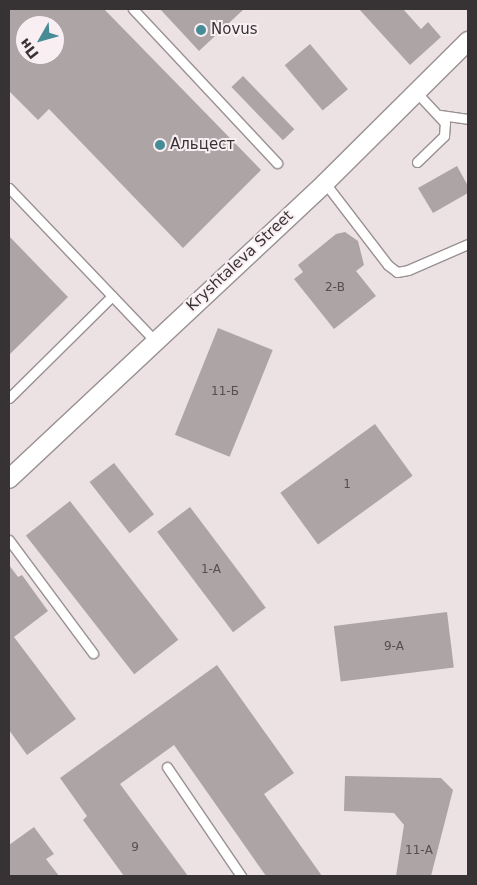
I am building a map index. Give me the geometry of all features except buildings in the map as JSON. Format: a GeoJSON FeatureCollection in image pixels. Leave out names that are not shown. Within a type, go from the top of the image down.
{"type":"FeatureCollection","features":[{"type":"Feature","properties":{"kind":"street","name":"Kryshtaleva Street"},"geometry":{"type":"LineString","coordinates":[[9,478],[326,183],[468,41]]}},
{"type":"Feature","properties":{"kind":"lane"},"geometry":{"type":"LineString","coordinates":[[133,9],[277,163]]}},
{"type":"Feature","properties":{"kind":"lane"},"geometry":{"type":"LineString","coordinates":[[417,94],[440,115],[445,123],[444,136],[417,162]]}},
{"type":"Feature","properties":{"kind":"lane"},"geometry":{"type":"LineString","coordinates":[[440,115],[468,119]]}},
{"type":"Feature","properties":{"kind":"lane"},"geometry":{"type":"LineString","coordinates":[[326,183],[388,266],[397,272],[408,270],[468,244]]}},
{"type":"Feature","properties":{"kind":"lane"},"geometry":{"type":"LineString","coordinates":[[9,188],[155,341]]}},
{"type":"Feature","properties":{"kind":"lane"},"geometry":{"type":"LineString","coordinates":[[9,398],[112,296]]}},
{"type":"Feature","properties":{"kind":"lane"},"geometry":{"type":"LineString","coordinates":[[9,540],[93,653]]}},
{"type":"Feature","properties":{"kind":"lane"},"geometry":{"type":"LineString","coordinates":[[167,767],[241,876]]}},
{"type":"Feature","properties":{"kind":"place","name":"Novus"},"geometry":{"type":"Point","coordinates":[201,30]}},
{"type":"Feature","properties":{"kind":"place","name":"Альцест"},"geometry":{"type":"Point","coordinates":[160,145]}}]}
